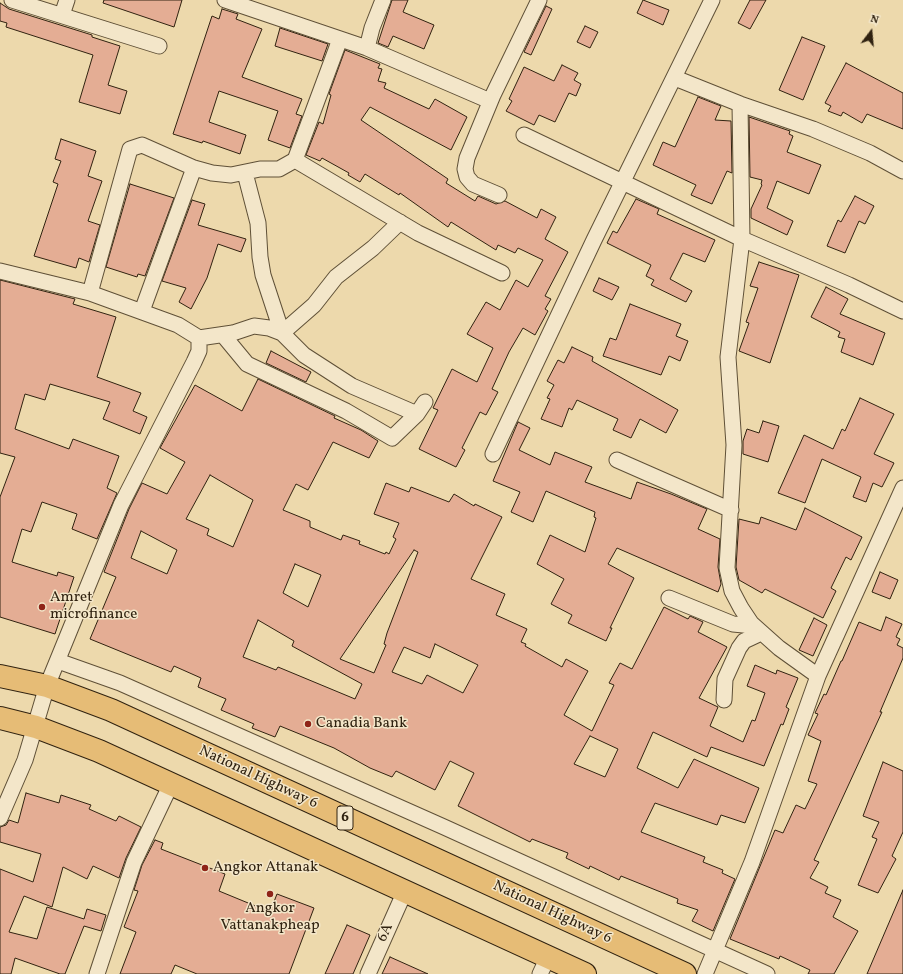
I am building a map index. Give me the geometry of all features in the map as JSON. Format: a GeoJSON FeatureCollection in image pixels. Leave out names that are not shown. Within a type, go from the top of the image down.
{"type":"FeatureCollection","features":[{"type":"Feature","properties":{"kind":"main road","name":"National Highway 6"},"geometry":{"type":"LineString","coordinates":[[0,676],[47,686],[111,710],[685,974]]}},
{"type":"Feature","properties":{"kind":"main road"},"geometry":{"type":"LineString","coordinates":[[0,718],[36,727],[99,751],[405,891],[544,965],[585,974]]}},
{"type":"Feature","properties":{"kind":"street"},"geometry":{"type":"LineString","coordinates":[[12,0],[159,46]]}},
{"type":"Feature","properties":{"kind":"street"},"geometry":{"type":"LineString","coordinates":[[62,15],[67,0]]}},
{"type":"Feature","properties":{"kind":"street"},"geometry":{"type":"LineString","coordinates":[[225,0],[367,48],[490,101]]}},
{"type":"Feature","properties":{"kind":"street"},"geometry":{"type":"LineString","coordinates":[[367,48],[372,28],[383,0]]}},
{"type":"Feature","properties":{"kind":"street"},"geometry":{"type":"LineString","coordinates":[[499,195],[473,184],[467,178],[465,169],[467,158],[490,101],[539,0]]}},
{"type":"Feature","properties":{"kind":"street"},"geometry":{"type":"LineString","coordinates":[[493,454],[594,240],[624,183],[712,0]]}},
{"type":"Feature","properties":{"kind":"street"},"geometry":{"type":"LineString","coordinates":[[90,294],[130,149],[142,145],[194,168],[212,173],[231,175],[260,169],[279,169],[294,160],[340,39]]}},
{"type":"Feature","properties":{"kind":"street"},"geometry":{"type":"LineString","coordinates":[[675,78],[740,104],[813,129],[870,153],[903,171]]}},
{"type":"Feature","properties":{"kind":"street"},"geometry":{"type":"LineString","coordinates":[[740,104],[742,239],[728,357],[734,445],[727,568],[732,591],[740,608],[757,629],[818,676]]}},
{"type":"Feature","properties":{"kind":"street"},"geometry":{"type":"LineString","coordinates":[[524,135],[742,239],[849,285],[903,311]]}},
{"type":"Feature","properties":{"kind":"street"},"geometry":{"type":"LineString","coordinates":[[294,160],[400,222],[502,273]]}},
{"type":"Feature","properties":{"kind":"street"},"geometry":{"type":"LineString","coordinates":[[142,311],[194,168]]}},
{"type":"Feature","properties":{"kind":"street"},"geometry":{"type":"LineString","coordinates":[[245,173],[258,223],[260,257],[263,275],[282,333]]}},
{"type":"Feature","properties":{"kind":"street"},"geometry":{"type":"LineString","coordinates":[[282,333],[314,305],[336,277],[373,248],[400,222]]}},
{"type":"Feature","properties":{"kind":"street"},"geometry":{"type":"LineString","coordinates":[[0,271],[90,294],[142,311],[178,325],[199,338],[223,335],[254,326],[269,328],[282,333],[304,355],[352,386],[421,408],[392,438],[346,411],[247,364],[223,335]]}},
{"type":"Feature","properties":{"kind":"street"},"geometry":{"type":"LineString","coordinates":[[0,818],[25,760],[47,686],[121,505],[194,362],[199,351],[199,338]]}},
{"type":"Feature","properties":{"kind":"street"},"geometry":{"type":"LineString","coordinates":[[617,460],[731,510]]}},
{"type":"Feature","properties":{"kind":"street"},"geometry":{"type":"LineString","coordinates":[[705,974],[752,862],[818,676],[903,488]]}},
{"type":"Feature","properties":{"kind":"street"},"geometry":{"type":"LineString","coordinates":[[669,598],[733,624],[757,629]]}},
{"type":"Feature","properties":{"kind":"street"},"geometry":{"type":"LineString","coordinates":[[724,700],[725,679],[739,648],[757,629]]}},
{"type":"Feature","properties":{"kind":"street"},"geometry":{"type":"LineString","coordinates":[[58,661],[120,683],[715,949],[767,974]]}},
{"type":"Feature","properties":{"kind":"street"},"geometry":{"type":"LineString","coordinates":[[97,974],[134,862],[171,784]]}},
{"type":"Feature","properties":{"kind":"street","name":"6A"},"geometry":{"type":"LineString","coordinates":[[368,974],[405,891]]}},
{"type":"Feature","properties":{"kind":"building"},"geometry":{"type":"Polygon","coordinates":[[[104,0],[182,0],[174,27],[103,3],[104,0]]]}},
{"type":"Feature","properties":{"kind":"building"},"geometry":{"type":"Polygon","coordinates":[[[392,0],[408,0],[403,12],[434,25],[424,49],[393,36],[388,47],[378,43],[392,0]]]}},
{"type":"Feature","properties":{"kind":"building"},"geometry":{"type":"Polygon","coordinates":[[[643,0],[669,10],[663,25],[637,13],[643,0]]]}},
{"type":"Feature","properties":{"kind":"building"},"geometry":{"type":"Polygon","coordinates":[[[750,0],[766,0],[750,29],[738,23],[750,0]]]}},
{"type":"Feature","properties":{"kind":"building"},"geometry":{"type":"Polygon","coordinates":[[[0,3],[9,9],[92,35],[92,37],[120,46],[108,85],[127,91],[120,114],[79,102],[93,55],[6,27],[7,23],[0,21],[0,3]]]}},
{"type":"Feature","properties":{"kind":"building"},"geometry":{"type":"Polygon","coordinates":[[[546,6],[552,9],[531,55],[524,52],[546,6]]]}},
{"type":"Feature","properties":{"kind":"building"},"geometry":{"type":"Polygon","coordinates":[[[222,9],[238,14],[236,19],[262,29],[242,77],[302,99],[296,114],[302,116],[290,148],[268,140],[278,111],[219,91],[209,122],[246,135],[240,154],[203,141],[202,143],[173,134],[212,16],[219,19],[222,9]]]}},
{"type":"Feature","properties":{"kind":"building"},"geometry":{"type":"Polygon","coordinates":[[[585,26],[598,32],[590,48],[577,42],[585,26]]]}},
{"type":"Feature","properties":{"kind":"building"},"geometry":{"type":"Polygon","coordinates":[[[280,28],[328,44],[322,61],[275,46],[280,28]]]}},
{"type":"Feature","properties":{"kind":"building"},"geometry":{"type":"Polygon","coordinates":[[[802,37],[825,46],[803,100],[779,90],[802,37]]]}},
{"type":"Feature","properties":{"kind":"building"},"geometry":{"type":"Polygon","coordinates":[[[345,50],[380,64],[378,68],[382,69],[378,81],[386,83],[384,88],[429,109],[435,99],[467,117],[451,150],[370,107],[361,120],[448,179],[446,183],[475,201],[478,196],[496,204],[505,201],[537,218],[541,209],[556,217],[545,239],[568,252],[545,296],[551,299],[545,309],[548,311],[535,335],[523,328],[509,352],[492,389],[498,392],[486,415],[480,412],[462,448],[465,450],[456,467],[419,449],[438,410],[433,408],[452,369],[477,382],[493,348],[467,334],[486,302],[500,310],[516,280],[528,287],[543,260],[518,248],[515,253],[498,245],[496,250],[451,222],[448,227],[400,193],[399,195],[365,174],[360,182],[348,175],[349,173],[322,158],[320,161],[306,155],[319,122],[323,124],[331,95],[329,94],[345,50]]]}},
{"type":"Feature","properties":{"kind":"building"},"geometry":{"type":"Polygon","coordinates":[[[846,63],[903,93],[903,129],[867,114],[862,123],[843,112],[841,116],[828,111],[831,106],[825,103],[846,63]]]}},
{"type":"Feature","properties":{"kind":"building"},"geometry":{"type":"Polygon","coordinates":[[[562,65],[578,73],[574,80],[581,84],[576,96],[569,93],[555,122],[539,115],[534,125],[506,111],[512,101],[509,99],[524,67],[554,81],[562,65]]]}},
{"type":"Feature","properties":{"kind":"building"},"geometry":{"type":"Polygon","coordinates":[[[698,97],[721,106],[715,120],[731,121],[732,173],[727,171],[712,204],[691,195],[696,185],[653,165],[663,142],[675,147],[698,97]]]}},
{"type":"Feature","properties":{"kind":"building"},"geometry":{"type":"Polygon","coordinates":[[[749,117],[790,131],[789,134],[793,136],[787,152],[821,165],[809,194],[777,181],[767,208],[793,221],[787,235],[751,218],[751,209],[762,185],[762,180],[750,177],[749,117]]]}},
{"type":"Feature","properties":{"kind":"building"},"geometry":{"type":"Polygon","coordinates":[[[61,139],[96,151],[88,176],[102,181],[88,221],[100,225],[89,262],[79,258],[76,268],[34,256],[58,184],[53,182],[61,161],[55,159],[61,139]]]}},
{"type":"Feature","properties":{"kind":"building"},"geometry":{"type":"Polygon","coordinates":[[[130,184],[174,198],[145,276],[138,274],[137,277],[106,267],[130,184]]]}},
{"type":"Feature","properties":{"kind":"building"},"geometry":{"type":"Polygon","coordinates":[[[855,196],[874,206],[865,224],[859,221],[845,253],[827,246],[838,220],[841,222],[855,196]]]}},
{"type":"Feature","properties":{"kind":"building"},"geometry":{"type":"Polygon","coordinates":[[[636,199],[659,209],[657,214],[715,240],[705,262],[683,253],[670,279],[692,291],[686,302],[651,285],[654,280],[646,276],[651,265],[607,243],[613,231],[617,233],[636,199]]]}},
{"type":"Feature","properties":{"kind":"building"},"geometry":{"type":"Polygon","coordinates":[[[192,200],[205,204],[198,225],[246,239],[241,252],[218,244],[207,278],[191,309],[179,302],[186,288],[162,281],[192,200]]]}},
{"type":"Feature","properties":{"kind":"building"},"geometry":{"type":"Polygon","coordinates":[[[759,262],[799,275],[770,363],[739,351],[749,323],[746,322],[758,288],[750,286],[759,262]]]}},
{"type":"Feature","properties":{"kind":"building"},"geometry":{"type":"Polygon","coordinates":[[[599,278],[619,287],[612,300],[593,291],[599,278]]]}},
{"type":"Feature","properties":{"kind":"building"},"geometry":{"type":"Polygon","coordinates":[[[0,280],[75,299],[73,304],[116,317],[97,377],[141,393],[133,411],[147,417],[140,434],[103,419],[110,402],[50,384],[45,400],[25,394],[15,429],[69,449],[73,439],[119,456],[107,488],[117,493],[97,539],[72,529],[77,514],[42,502],[31,532],[22,529],[12,562],[57,576],[58,572],[74,577],[55,634],[0,617],[0,497],[15,457],[0,453],[0,280]]]}},
{"type":"Feature","properties":{"kind":"building"},"geometry":{"type":"Polygon","coordinates":[[[826,287],[848,299],[840,314],[885,333],[873,365],[841,352],[845,339],[838,337],[840,332],[811,317],[826,287]]]}},
{"type":"Feature","properties":{"kind":"building"},"geometry":{"type":"Polygon","coordinates":[[[630,304],[681,324],[676,336],[688,341],[680,361],[669,356],[661,375],[603,356],[610,338],[616,340],[630,304]]]}},
{"type":"Feature","properties":{"kind":"building"},"geometry":{"type":"Polygon","coordinates":[[[572,347],[593,357],[592,361],[678,410],[666,433],[640,419],[631,438],[613,430],[618,419],[577,400],[572,410],[569,408],[562,427],[541,419],[550,399],[547,398],[554,385],[547,381],[558,360],[564,363],[572,347]]]}},
{"type":"Feature","properties":{"kind":"building"},"geometry":{"type":"Polygon","coordinates":[[[271,351],[311,372],[306,382],[266,363],[271,351]]]}},
{"type":"Feature","properties":{"kind":"building"},"geometry":{"type":"Polygon","coordinates":[[[258,379],[335,416],[334,418],[361,430],[378,441],[369,458],[333,442],[308,490],[296,484],[283,510],[310,521],[310,527],[341,540],[343,535],[360,541],[359,544],[385,554],[386,552],[389,554],[396,539],[393,537],[399,523],[374,514],[386,483],[409,492],[411,487],[449,502],[454,494],[474,506],[475,504],[502,517],[471,579],[505,594],[496,615],[527,629],[521,642],[526,644],[525,646],[562,667],[566,659],[588,671],[564,715],[592,731],[614,685],[609,683],[620,663],[632,669],[664,607],[688,619],[690,616],[703,622],[698,632],[727,647],[699,698],[718,707],[710,726],[743,742],[752,720],[755,721],[765,693],[747,686],[755,665],[776,674],[777,670],[798,678],[786,707],[789,709],[783,725],[781,724],[764,766],[711,747],[707,757],[653,732],[637,768],[678,788],[694,759],[759,788],[745,823],[721,815],[717,825],[655,803],[641,832],[705,857],[703,862],[723,870],[722,873],[735,879],[713,931],[692,921],[698,910],[677,903],[678,899],[621,876],[619,880],[590,866],[589,869],[566,858],[568,853],[532,839],[530,842],[458,806],[474,773],[450,761],[435,790],[396,771],[392,777],[370,768],[334,748],[280,726],[275,737],[252,728],[254,724],[221,710],[226,699],[198,687],[201,678],[174,666],[171,672],[90,639],[116,577],[104,572],[129,509],[142,483],[167,494],[185,462],[160,448],[195,385],[242,411],[258,379]],[[210,475],[186,519],[209,529],[207,535],[233,547],[253,500],[210,475]],[[141,531],[131,558],[167,574],[177,550],[141,531]],[[414,550],[340,659],[374,673],[386,645],[384,644],[387,633],[418,552],[414,550]],[[295,564],[283,593],[308,607],[321,575],[295,564]],[[258,620],[243,657],[276,670],[278,667],[355,699],[362,684],[292,646],[294,641],[258,620]],[[435,644],[430,658],[404,647],[392,672],[422,684],[427,675],[463,693],[478,665],[435,644]],[[590,736],[574,764],[605,777],[618,749],[590,736]]]}},
{"type":"Feature","properties":{"kind":"building"},"geometry":{"type":"Polygon","coordinates":[[[860,398],[894,414],[874,454],[894,463],[882,487],[873,483],[866,502],[853,497],[861,477],[822,459],[805,503],[778,493],[804,435],[833,449],[842,429],[845,431],[860,398]]]}},
{"type":"Feature","properties":{"kind":"building"},"geometry":{"type":"Polygon","coordinates":[[[763,421],[779,426],[768,462],[743,454],[743,441],[747,429],[759,433],[763,421]]]}},
{"type":"Feature","properties":{"kind":"building"},"geometry":{"type":"Polygon","coordinates":[[[518,422],[530,428],[519,450],[550,465],[555,452],[592,467],[585,482],[631,499],[637,482],[707,509],[698,529],[720,539],[718,567],[721,584],[718,592],[617,548],[608,564],[634,578],[610,628],[612,628],[606,641],[568,623],[572,615],[551,604],[564,579],[537,564],[550,535],[585,552],[596,518],[594,517],[595,512],[546,491],[533,522],[511,512],[520,492],[493,481],[518,422]]]}},
{"type":"Feature","properties":{"kind":"building"},"geometry":{"type":"Polygon","coordinates":[[[805,508],[862,537],[851,560],[846,557],[831,588],[836,591],[823,618],[765,589],[762,593],[739,580],[736,567],[739,519],[759,524],[761,517],[796,530],[805,508]]]}},
{"type":"Feature","properties":{"kind":"building"},"geometry":{"type":"Polygon","coordinates":[[[880,572],[898,580],[890,599],[872,592],[880,572]]]}},
{"type":"Feature","properties":{"kind":"building"},"geometry":{"type":"Polygon","coordinates":[[[886,617],[902,624],[896,637],[900,639],[897,645],[903,648],[903,658],[880,712],[882,712],[814,860],[819,862],[810,878],[828,887],[825,893],[841,900],[833,917],[858,931],[834,974],[808,974],[810,970],[780,956],[779,959],[730,939],[775,830],[783,833],[796,805],[805,809],[817,784],[808,781],[821,741],[808,735],[818,714],[815,713],[824,694],[826,695],[859,622],[881,631],[886,617]]]}},
{"type":"Feature","properties":{"kind":"building"},"geometry":{"type":"Polygon","coordinates":[[[814,618],[827,625],[813,656],[799,650],[814,618]]]}},
{"type":"Feature","properties":{"kind":"building"},"geometry":{"type":"Polygon","coordinates":[[[883,762],[903,771],[903,832],[892,856],[896,859],[878,893],[858,885],[877,839],[872,837],[879,822],[863,816],[883,762]]]}},
{"type":"Feature","properties":{"kind":"building"},"geometry":{"type":"Polygon","coordinates":[[[26,793],[59,803],[61,795],[91,805],[89,809],[116,821],[119,816],[141,827],[126,858],[119,878],[93,866],[87,879],[63,867],[52,907],[24,896],[9,932],[37,939],[47,907],[84,919],[87,909],[106,915],[101,931],[84,926],[65,974],[60,974],[15,958],[11,974],[0,974],[0,869],[33,882],[41,854],[0,842],[0,827],[6,825],[9,820],[18,823],[26,793]]]}},
{"type":"Feature","properties":{"kind":"building"},"geometry":{"type":"Polygon","coordinates":[[[155,840],[163,843],[161,849],[225,874],[219,891],[270,912],[277,894],[314,908],[289,974],[197,974],[175,965],[171,974],[120,974],[136,932],[124,927],[138,891],[134,890],[142,865],[155,840]]]}},
{"type":"Feature","properties":{"kind":"building"},"geometry":{"type":"Polygon","coordinates":[[[903,890],[903,974],[867,974],[903,890]]]}},
{"type":"Feature","properties":{"kind":"building"},"geometry":{"type":"Polygon","coordinates":[[[347,925],[370,935],[353,974],[325,974],[347,925]]]}},
{"type":"Feature","properties":{"kind":"building"},"geometry":{"type":"Polygon","coordinates":[[[390,957],[428,974],[382,974],[390,957]]]}},
{"type":"Feature","properties":{"kind":"place","name":"Amret microfinance"},"geometry":{"type":"Point","coordinates":[42,607]}},
{"type":"Feature","properties":{"kind":"place","name":"Canadia Bank"},"geometry":{"type":"Point","coordinates":[308,724]}},
{"type":"Feature","properties":{"kind":"place","name":"Angkor Attanak"},"geometry":{"type":"Point","coordinates":[205,868]}},
{"type":"Feature","properties":{"kind":"place","name":"Angkor Vattanakpheap"},"geometry":{"type":"Point","coordinates":[270,894]}}]}
